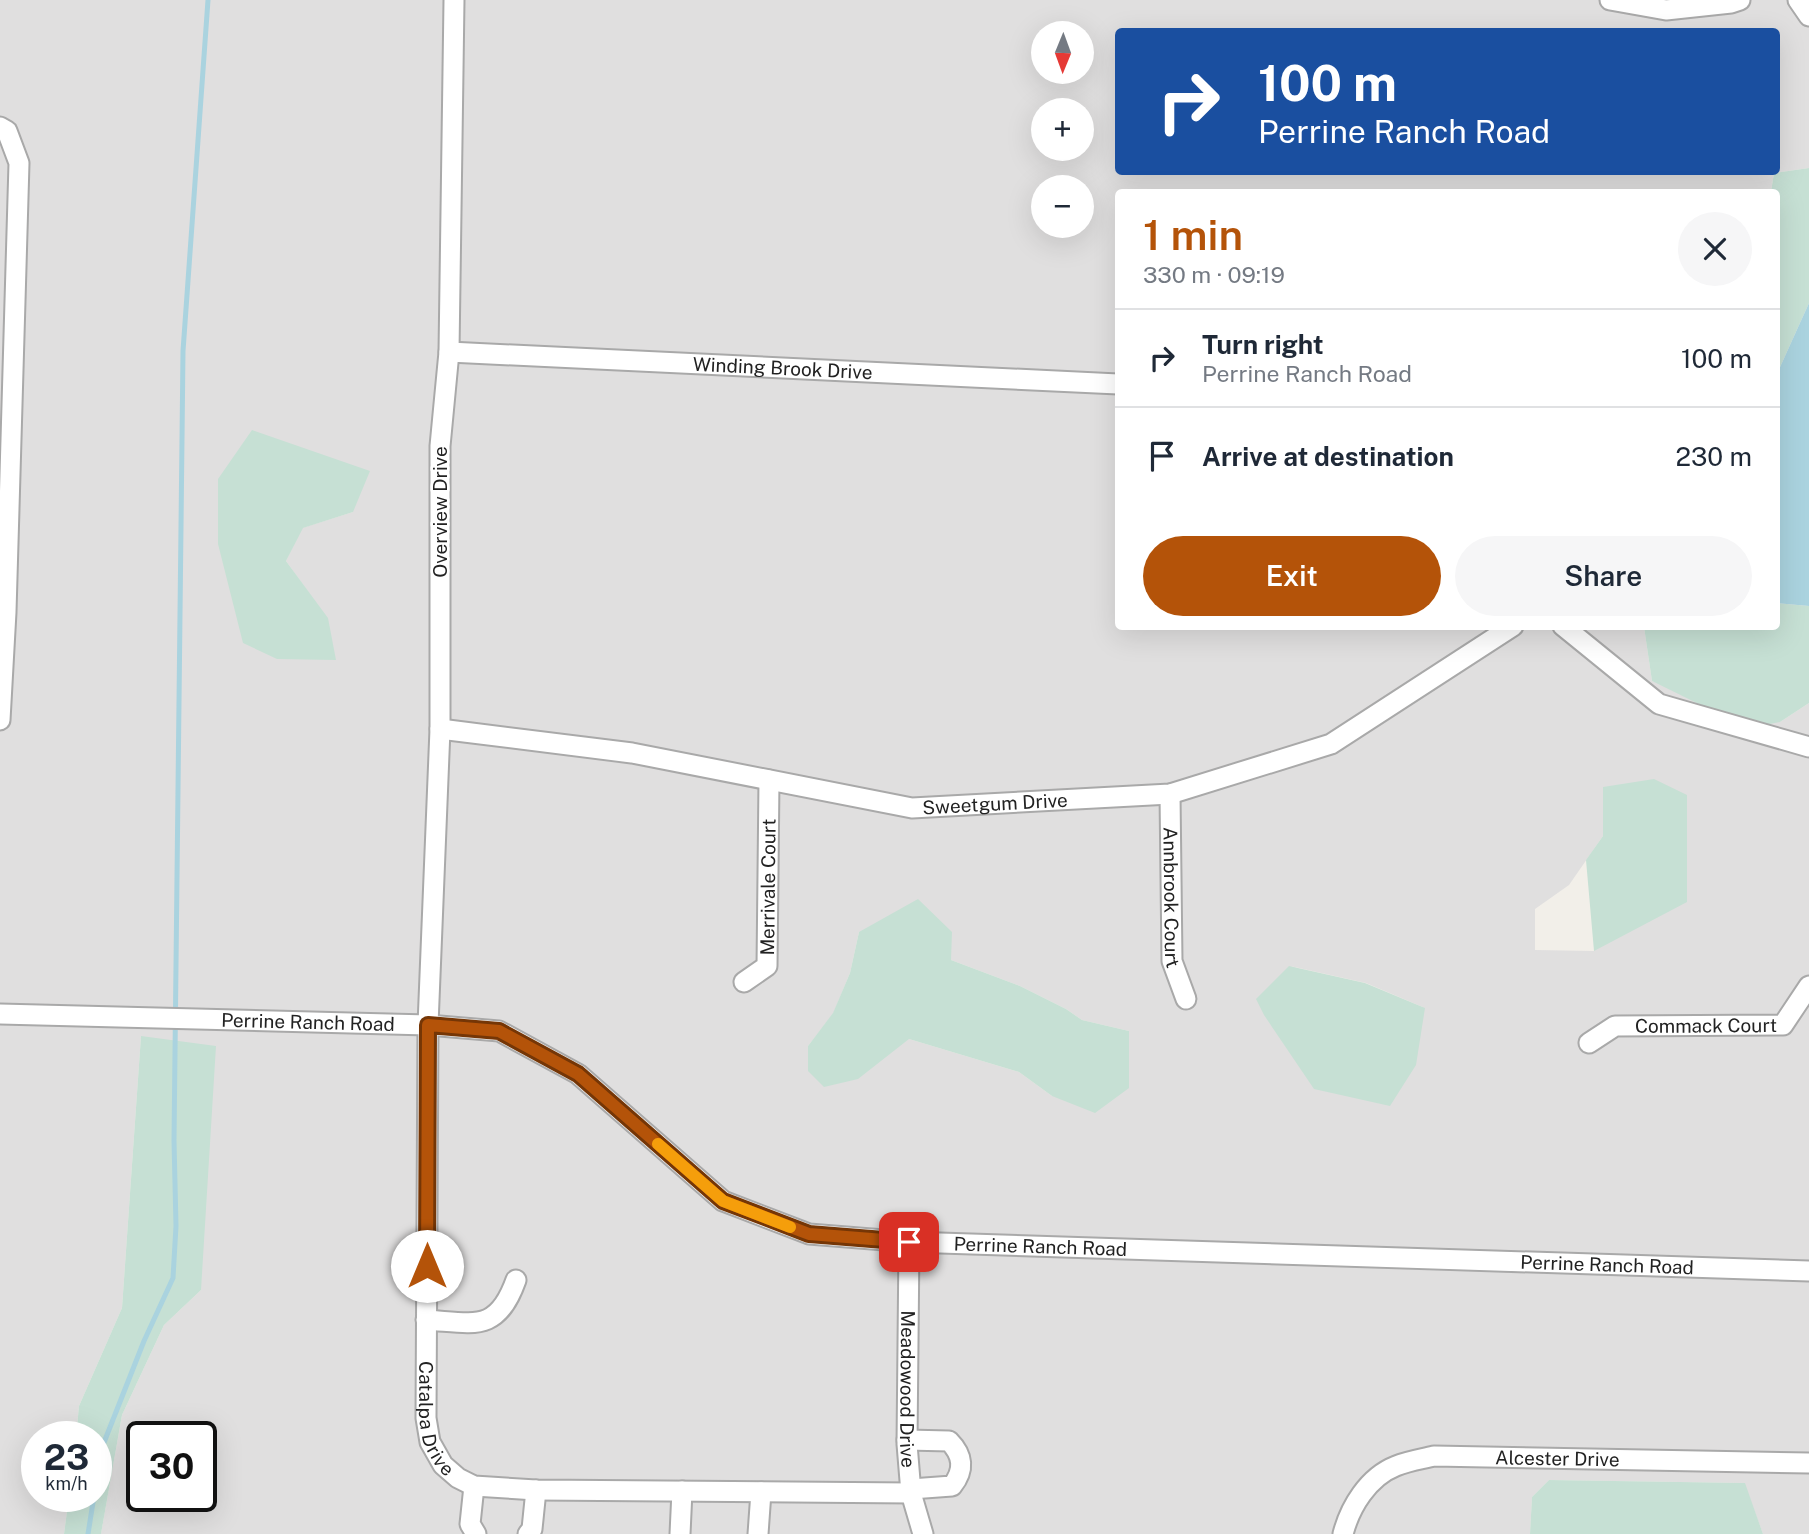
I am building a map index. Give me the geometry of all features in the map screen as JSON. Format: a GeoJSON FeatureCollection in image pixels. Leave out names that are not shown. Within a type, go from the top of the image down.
{"type":"FeatureCollection","features":[{"type":"Feature","properties":{"kind":"street","name":"Overview Drive"},"geometry":{"type":"LineString","coordinates":[[428,1025],[440,729],[440,446],[449,352],[454,0]]}},
{"type":"Feature","properties":{"kind":"street"},"geometry":{"type":"LineString","coordinates":[[1610,0],[1666,9],[1740,0]]}},
{"type":"Feature","properties":{"kind":"street"},"geometry":{"type":"LineString","coordinates":[[1798,0],[1809,16]]}},
{"type":"Feature","properties":{"kind":"street"},"geometry":{"type":"LineString","coordinates":[[0,127],[7,131],[19,163],[0,720]]}},
{"type":"Feature","properties":{"kind":"street","name":"Winding Brook Drive"},"geometry":{"type":"LineString","coordinates":[[449,352],[1115,384]]}},
{"type":"Feature","properties":{"kind":"street","name":"Sweetgum Drive"},"geometry":{"type":"LineString","coordinates":[[440,729],[632,753],[912,808],[1170,794],[1331,744],[1507,630]]}},
{"type":"Feature","properties":{"kind":"street"},"geometry":{"type":"LineString","coordinates":[[1568,630],[1659,704],[1809,747]]}},
{"type":"Feature","properties":{"kind":"street","name":"Merrivale Court"},"geometry":{"type":"LineString","coordinates":[[744,982],[767,966],[769,780]]}},
{"type":"Feature","properties":{"kind":"street","name":"Annbrook Court"},"geometry":{"type":"LineString","coordinates":[[1170,794],[1172,961],[1186,999]]}},
{"type":"Feature","properties":{"kind":"street","name":"Commack Court"},"geometry":{"type":"LineString","coordinates":[[1589,1043],[1615,1026],[1783,1025],[1809,986]]}},
{"type":"Feature","properties":{"kind":"street","name":"Perrine Ranch Road"},"geometry":{"type":"LineString","coordinates":[[0,1014],[428,1025],[499,1031],[578,1074],[723,1201],[809,1234],[909,1242],[1809,1271]]}},
{"type":"Feature","properties":{"kind":"street","name":"Catalpa Drive"},"geometry":{"type":"LineString","coordinates":[[428,1025],[426,1418],[430,1442],[443,1465],[457,1478],[474,1486],[536,1490],[911,1491],[952,1486],[959,1477],[961,1459],[957,1449],[949,1441],[907,1440]]}},
{"type":"Feature","properties":{"kind":"street","name":"Meadowood Drive"},"geometry":{"type":"LineString","coordinates":[[909,1242],[907,1440],[911,1491],[923,1534]]}},
{"type":"Feature","properties":{"kind":"street"},"geometry":{"type":"LineString","coordinates":[[426,1320],[465,1323],[488,1320],[508,1301],[516,1280]]}},
{"type":"Feature","properties":{"kind":"street","name":"Alcester Drive"},"geometry":{"type":"LineString","coordinates":[[1343,1534],[1348,1514],[1368,1485],[1394,1466],[1434,1456],[1809,1464]]}},
{"type":"Feature","properties":{"kind":"street"},"geometry":{"type":"LineString","coordinates":[[474,1486],[470,1524],[476,1534]]}},
{"type":"Feature","properties":{"kind":"street"},"geometry":{"type":"LineString","coordinates":[[528,1534],[532,1529],[536,1490]]}},
{"type":"Feature","properties":{"kind":"street"},"geometry":{"type":"LineString","coordinates":[[680,1534],[682,1491]]}},
{"type":"Feature","properties":{"kind":"street"},"geometry":{"type":"LineString","coordinates":[[758,1534],[761,1492]]}},
{"type":"Feature","properties":{"kind":"shaded area"},"geometry":{"type":"Polygon","coordinates":[[[0,0],[1809,0],[1809,168],[1780,172],[1780,28],[1115,28],[1115,175],[1774,175],[1771,189],[1115,189],[1115,630],[1644,630],[1652,681],[1780,722],[1809,703],[1809,1262],[909,1232],[811,1225],[727,1193],[583,1066],[500,1021],[428,1015],[0,1004],[0,0]],[[218,479],[327,618],[286,561],[302,528],[353,512],[218,479]],[[1603,836],[1569,885],[1535,909],[1535,950],[1594,951],[1603,836]],[[859,932],[850,973],[833,1014],[808,1046],[909,1039],[1019,1072],[1052,1096],[1129,1031],[1082,1020],[1020,986],[951,960],[859,932]],[[1290,966],[1425,1008],[1366,983],[1290,966]]]}},
{"type":"Feature","properties":{"kind":"shaded area"},"geometry":{"type":"Polygon","coordinates":[[[0,1023],[428,1034],[497,1040],[574,1082],[718,1209],[808,1243],[1809,1280],[1809,1534],[1763,1534],[1744,1483],[1549,1480],[1532,1497],[1530,1534],[101,1534],[105,1512],[112,1512],[112,1472],[122,1415],[164,1325],[201,1290],[141,1036],[122,1308],[79,1406],[78,1421],[21,1421],[21,1512],[67,1512],[64,1534],[0,1534],[0,1023]]]}},
{"type":"Feature","properties":{"kind":"green space"},"geometry":{"type":"Polygon","coordinates":[[[1809,168],[1809,303],[1780,367],[1780,189],[1771,189],[1774,175],[1780,175],[1780,172],[1809,168]]]}},
{"type":"Feature","properties":{"kind":"green space"},"geometry":{"type":"Polygon","coordinates":[[[252,430],[370,471],[353,512],[303,528],[286,561],[328,618],[336,660],[277,659],[243,643],[218,544],[218,479],[252,430]]]}},
{"type":"Feature","properties":{"kind":"green space"},"geometry":{"type":"Polygon","coordinates":[[[1780,603],[1809,606],[1809,703],[1780,722],[1738,730],[1711,710],[1652,681],[1644,630],[1780,630],[1780,603]]]}},
{"type":"Feature","properties":{"kind":"green space"},"geometry":{"type":"Polygon","coordinates":[[[1654,779],[1687,795],[1687,902],[1594,951],[1586,860],[1603,836],[1603,787],[1654,779]]]}},
{"type":"Feature","properties":{"kind":"green space"},"geometry":{"type":"Polygon","coordinates":[[[918,899],[952,932],[951,960],[1020,986],[1082,1020],[1129,1031],[1129,1088],[1095,1113],[1052,1096],[1019,1072],[909,1039],[858,1079],[824,1087],[808,1071],[808,1046],[833,1013],[850,973],[859,932],[918,899]]]}},
{"type":"Feature","properties":{"kind":"green space"},"geometry":{"type":"Polygon","coordinates":[[[1289,966],[1365,983],[1425,1008],[1416,1065],[1390,1106],[1314,1089],[1256,999],[1289,966]]]}},
{"type":"Feature","properties":{"kind":"green space"},"geometry":{"type":"Polygon","coordinates":[[[141,1036],[216,1046],[201,1290],[164,1325],[122,1415],[112,1472],[112,1421],[78,1421],[79,1406],[122,1308],[141,1036]]]}},
{"type":"Feature","properties":{"kind":"green space"},"geometry":{"type":"Polygon","coordinates":[[[1549,1480],[1745,1483],[1763,1534],[1530,1534],[1532,1497],[1549,1480]]]}},
{"type":"Feature","properties":{"kind":"green space"},"geometry":{"type":"Polygon","coordinates":[[[67,1512],[105,1512],[101,1534],[64,1534],[67,1512]]]}},
{"type":"Feature","properties":{"kind":"water"},"geometry":{"type":"Polygon","coordinates":[[[1809,303],[1809,606],[1780,603],[1780,367],[1809,303]]]}},
{"type":"Feature","properties":{"kind":"waterway"},"geometry":{"type":"LineString","coordinates":[[112,1422],[144,1341],[173,1278],[176,1226],[174,1141],[183,351],[208,0]]}},
{"type":"Feature","properties":{"kind":"waterway"},"geometry":{"type":"LineString","coordinates":[[88,1534],[91,1512]]}},
{"type":"Feature","properties":{"kind":"slow traffic"},"geometry":{"type":"LineString","coordinates":[[658,1144],[723,1201],[790,1227]]}},
{"type":"Feature","properties":{"kind":"route"},"geometry":{"type":"LineString","coordinates":[[427,1266],[428,1025],[499,1031],[578,1074],[723,1201],[809,1234],[909,1242]]}}]}
